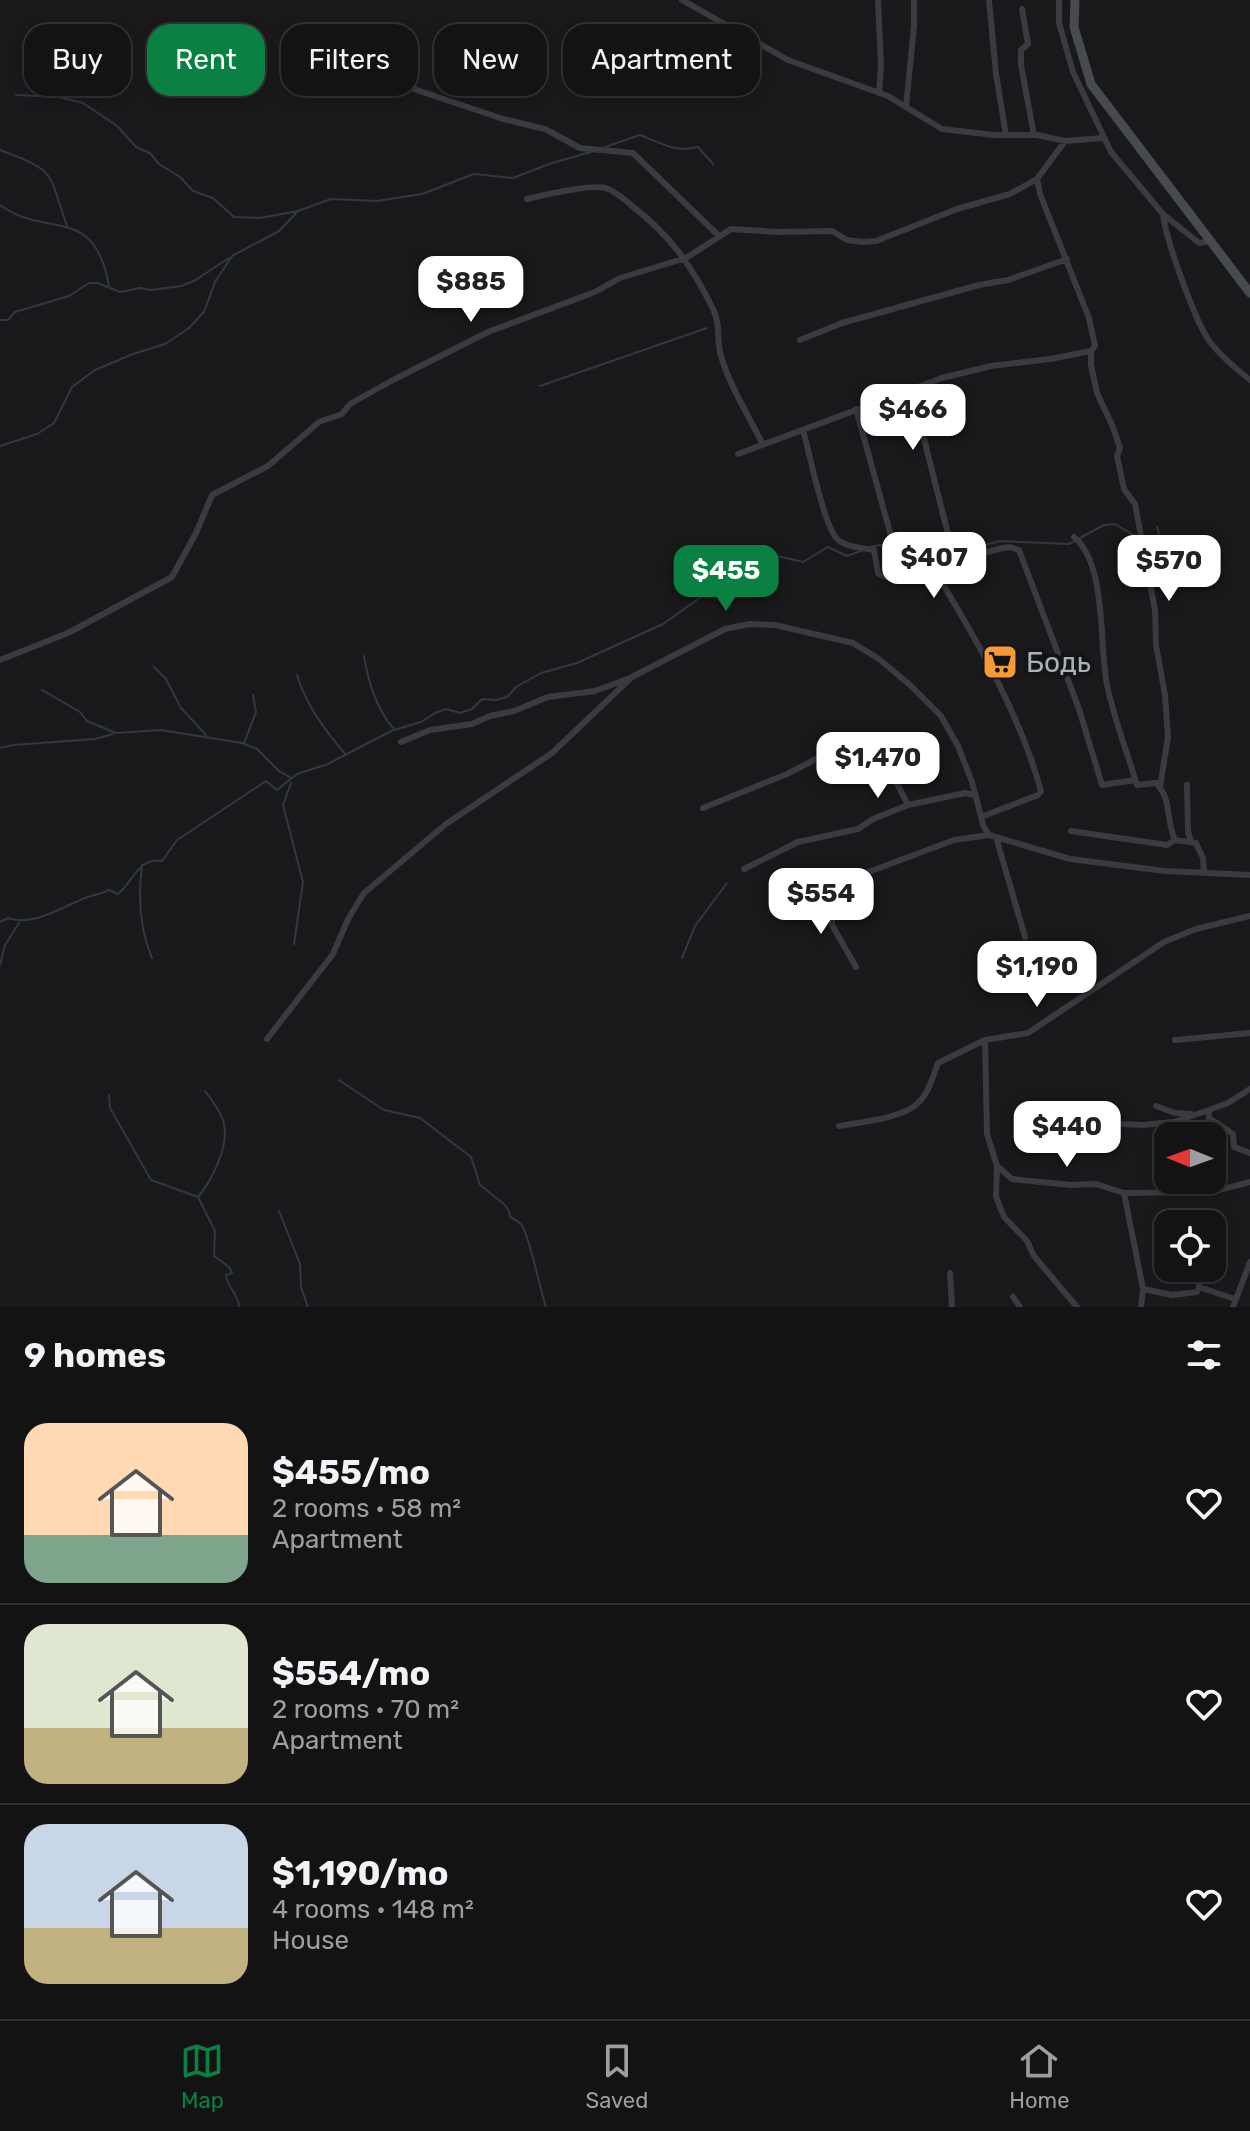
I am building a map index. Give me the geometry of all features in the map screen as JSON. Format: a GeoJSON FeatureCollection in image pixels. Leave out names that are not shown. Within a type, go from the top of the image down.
{"type":"FeatureCollection","features":[{"type":"Feature","properties":{"kind":"main road"},"geometry":{"type":"LineString","coordinates":[[1075,0],[1074,27],[1091,84],[1250,293]]}},
{"type":"Feature","properties":{"kind":"street"},"geometry":{"type":"LineString","coordinates":[[682,0],[788,60],[879,93],[942,129],[1034,135],[1065,141],[1103,138]]}},
{"type":"Feature","properties":{"kind":"street"},"geometry":{"type":"LineString","coordinates":[[878,0],[879,93]]}},
{"type":"Feature","properties":{"kind":"street"},"geometry":{"type":"LineString","coordinates":[[906,107],[914,0]]}},
{"type":"Feature","properties":{"kind":"street"},"geometry":{"type":"LineString","coordinates":[[989,0],[1006,135]]}},
{"type":"Feature","properties":{"kind":"street"},"geometry":{"type":"LineString","coordinates":[[1059,0],[1059,23],[1073,72],[1111,152],[1163,214],[1199,243],[1212,241]]}},
{"type":"Feature","properties":{"kind":"street"},"geometry":{"type":"LineString","coordinates":[[1022,9],[1028,44],[1021,50],[1021,65],[1034,135]]}},
{"type":"Feature","properties":{"kind":"street"},"geometry":{"type":"LineString","coordinates":[[418,90],[503,119],[545,129],[580,148],[633,153],[719,236]]}},
{"type":"Feature","properties":{"kind":"street"},"geometry":{"type":"LineString","coordinates":[[0,660],[68,633],[172,577],[212,495],[268,466],[319,422],[342,414],[350,404],[488,332],[595,292],[620,278],[686,258],[731,229],[832,231],[847,240],[876,241],[932,217],[1010,194],[1037,179],[1065,141]]}},
{"type":"Feature","properties":{"kind":"street"},"geometry":{"type":"LineString","coordinates":[[1037,179],[1040,194],[1089,318],[1095,346],[1091,351],[1091,365],[1097,393],[1120,448],[1117,456],[1124,489],[1135,504],[1142,530],[1155,610],[1156,645],[1165,695],[1168,737],[1160,787]]}},
{"type":"Feature","properties":{"kind":"street"},"geometry":{"type":"LineString","coordinates":[[527,199],[604,187],[660,229],[686,258],[714,310],[720,329],[717,339],[721,356],[763,445]]}},
{"type":"Feature","properties":{"kind":"street"},"geometry":{"type":"LineString","coordinates":[[1163,214],[1182,276],[1208,339],[1250,380]]}},
{"type":"Feature","properties":{"kind":"street"},"geometry":{"type":"LineString","coordinates":[[800,340],[842,323],[979,285],[1008,280],[1067,259]]}},
{"type":"Feature","properties":{"kind":"street"},"geometry":{"type":"LineString","coordinates":[[738,454],[942,378],[991,366],[1091,351]]}},
{"type":"Feature","properties":{"kind":"street"},"geometry":{"type":"LineString","coordinates":[[856,409],[894,547],[898,555],[906,557],[949,538],[912,391]]}},
{"type":"Feature","properties":{"kind":"street"},"geometry":{"type":"LineString","coordinates":[[803,430],[836,539],[874,550],[878,573],[887,578],[931,578],[941,581],[994,672],[1029,753],[1041,791],[1038,795],[981,817]]}},
{"type":"Feature","properties":{"kind":"street"},"geometry":{"type":"LineString","coordinates":[[1074,537],[1090,560],[1104,637],[1106,682],[1135,780],[1137,785],[1156,783],[1164,792],[1175,840]]}},
{"type":"Feature","properties":{"kind":"street"},"geometry":{"type":"LineString","coordinates":[[931,578],[935,568],[943,565],[1002,548],[1019,550],[1079,709],[1102,785],[1135,780]]}},
{"type":"Feature","properties":{"kind":"street"},"geometry":{"type":"LineString","coordinates":[[401,742],[430,730],[472,724],[548,697],[595,691],[632,677],[725,629],[750,624],[775,625],[853,643],[879,659],[941,716],[958,746],[1025,937]]}},
{"type":"Feature","properties":{"kind":"street"},"geometry":{"type":"LineString","coordinates":[[267,1039],[333,954],[348,919],[364,893],[446,824],[552,753],[632,677]]}},
{"type":"Feature","properties":{"kind":"street"},"geometry":{"type":"LineString","coordinates":[[703,808],[787,774],[859,737],[875,748],[908,805]]}},
{"type":"Feature","properties":{"kind":"street"},"geometry":{"type":"LineString","coordinates":[[1187,785],[1191,842]]}},
{"type":"Feature","properties":{"kind":"street"},"geometry":{"type":"LineString","coordinates":[[744,869],[798,842],[858,829],[873,819],[908,805],[965,793],[975,795]]}},
{"type":"Feature","properties":{"kind":"street"},"geometry":{"type":"LineString","coordinates":[[1071,831],[1167,845],[1175,840],[1196,843],[1203,858],[1204,873]]}},
{"type":"Feature","properties":{"kind":"street"},"geometry":{"type":"LineString","coordinates":[[856,967],[832,925],[832,918],[841,911],[844,901],[866,873],[954,840],[992,836],[1070,859],[1165,871],[1250,875]]}},
{"type":"Feature","properties":{"kind":"street"},"geometry":{"type":"LineString","coordinates":[[839,1126],[908,1112],[928,1090],[938,1063],[985,1040],[1028,1033],[1164,942],[1196,929],[1250,916]]}},
{"type":"Feature","properties":{"kind":"street"},"geometry":{"type":"LineString","coordinates":[[1175,1040],[1250,1033]]}},
{"type":"Feature","properties":{"kind":"street"},"geometry":{"type":"LineString","coordinates":[[985,1040],[987,1134],[997,1166],[996,1197],[1004,1217],[1027,1241],[1034,1256],[1077,1307]]}},
{"type":"Feature","properties":{"kind":"street"},"geometry":{"type":"LineString","coordinates":[[1033,1112],[1086,1121],[1112,1120],[1121,1124],[1174,1122],[1228,1103],[1250,1089]]}},
{"type":"Feature","properties":{"kind":"street"},"geometry":{"type":"LineString","coordinates":[[1156,1106],[1175,1113],[1198,1114]]}},
{"type":"Feature","properties":{"kind":"street"},"geometry":{"type":"LineString","coordinates":[[1209,1110],[1209,1118],[1233,1134],[1234,1147],[1250,1153]]}},
{"type":"Feature","properties":{"kind":"street"},"geometry":{"type":"LineString","coordinates":[[997,1166],[1012,1179],[1071,1185],[1096,1184],[1124,1193],[1199,1193],[1250,1182]]}},
{"type":"Feature","properties":{"kind":"street"},"geometry":{"type":"LineString","coordinates":[[1124,1193],[1143,1289],[1141,1307]]}},
{"type":"Feature","properties":{"kind":"street"},"geometry":{"type":"LineString","coordinates":[[1233,1307],[1250,1262]]}},
{"type":"Feature","properties":{"kind":"street"},"geometry":{"type":"LineString","coordinates":[[950,1273],[952,1307]]}},
{"type":"Feature","properties":{"kind":"street"},"geometry":{"type":"LineString","coordinates":[[1143,1289],[1172,1295],[1197,1292],[1200,1282]]}},
{"type":"Feature","properties":{"kind":"street"},"geometry":{"type":"LineString","coordinates":[[1199,1287],[1235,1299]]}},
{"type":"Feature","properties":{"kind":"street"},"geometry":{"type":"LineString","coordinates":[[1013,1297],[1020,1307]]}},
{"type":"Feature","properties":{"kind":"waterway"},"geometry":{"type":"LineString","coordinates":[[527,37],[535,37],[536,49],[528,50],[527,37]]}},
{"type":"Feature","properties":{"kind":"waterway"},"geometry":{"type":"LineString","coordinates":[[604,44],[605,49],[602,50],[600,46],[604,44]]}},
{"type":"Feature","properties":{"kind":"waterway"},"geometry":{"type":"LineString","coordinates":[[16,95],[59,97],[83,103],[117,126],[136,147],[150,153],[193,191],[213,198],[234,217],[260,218],[298,211]]}},
{"type":"Feature","properties":{"kind":"waterway"},"geometry":{"type":"LineString","coordinates":[[605,147],[640,135],[675,148],[698,147],[713,164]]}},
{"type":"Feature","properties":{"kind":"waterway"},"geometry":{"type":"LineString","coordinates":[[0,150],[32,163],[48,175],[67,226]]}},
{"type":"Feature","properties":{"kind":"waterway"},"geometry":{"type":"LineString","coordinates":[[0,446],[37,434],[54,423],[72,387],[95,370],[165,344],[189,328],[204,312],[215,282],[232,256],[279,231],[298,211],[331,199],[377,201],[422,194],[474,174],[513,178],[591,152]]}},
{"type":"Feature","properties":{"kind":"waterway"},"geometry":{"type":"LineString","coordinates":[[0,205],[18,215],[81,233],[93,243],[102,260],[109,286]]}},
{"type":"Feature","properties":{"kind":"waterway"},"geometry":{"type":"LineString","coordinates":[[0,320],[8,320],[15,312],[69,296],[89,283],[98,283],[120,292],[181,286],[229,258]]}},
{"type":"Feature","properties":{"kind":"waterway"},"geometry":{"type":"LineString","coordinates":[[540,386],[707,328]]}},
{"type":"Feature","properties":{"kind":"waterway"},"geometry":{"type":"LineString","coordinates":[[869,547],[881,545],[893,562],[902,568],[938,547],[963,551],[1000,541],[1069,544],[1104,525],[1115,524],[1141,539],[1157,543],[1161,540],[1157,527]]}},
{"type":"Feature","properties":{"kind":"waterway"},"geometry":{"type":"LineString","coordinates":[[0,922],[8,918],[37,918],[109,890],[118,894],[142,866],[154,860],[162,861],[177,840],[266,781],[277,790],[297,774],[328,764],[391,731],[421,722],[435,713],[446,709],[460,713],[472,709],[482,699],[507,697],[516,687],[541,673],[577,663],[663,624],[718,585],[742,563],[755,557],[769,554],[803,562],[828,547],[847,556],[863,550]]}},
{"type":"Feature","properties":{"kind":"waterway"},"geometry":{"type":"LineString","coordinates":[[364,656],[374,694],[393,728]]}},
{"type":"Feature","properties":{"kind":"waterway"},"geometry":{"type":"LineString","coordinates":[[154,667],[166,679],[181,708],[206,735]]}},
{"type":"Feature","properties":{"kind":"waterway"},"geometry":{"type":"LineString","coordinates":[[297,675],[317,718],[346,755]]}},
{"type":"Feature","properties":{"kind":"waterway"},"geometry":{"type":"LineString","coordinates":[[42,690],[80,712],[87,721],[116,733],[161,730],[242,743],[257,749],[279,771],[291,778]]}},
{"type":"Feature","properties":{"kind":"waterway"},"geometry":{"type":"LineString","coordinates":[[244,743],[256,712],[253,695]]}},
{"type":"Feature","properties":{"kind":"waterway"},"geometry":{"type":"LineString","coordinates":[[0,748],[95,739],[113,734]]}},
{"type":"Feature","properties":{"kind":"waterway"},"geometry":{"type":"LineString","coordinates":[[291,783],[283,805],[303,882],[294,944]]}},
{"type":"Feature","properties":{"kind":"waterway"},"geometry":{"type":"LineString","coordinates":[[142,865],[141,913],[152,958]]}},
{"type":"Feature","properties":{"kind":"waterway"},"geometry":{"type":"LineString","coordinates":[[682,958],[695,926],[727,883]]}},
{"type":"Feature","properties":{"kind":"waterway"},"geometry":{"type":"LineString","coordinates":[[0,965],[5,945],[19,923]]}},
{"type":"Feature","properties":{"kind":"waterway"},"geometry":{"type":"LineString","coordinates":[[339,1080],[384,1110],[420,1118],[471,1157],[480,1185],[504,1204],[510,1217],[524,1229],[546,1307]]}},
{"type":"Feature","properties":{"kind":"waterway"},"geometry":{"type":"LineString","coordinates":[[198,1197],[218,1163],[225,1133],[221,1115],[205,1091]]}},
{"type":"Feature","properties":{"kind":"waterway"},"geometry":{"type":"LineString","coordinates":[[109,1095],[110,1108],[151,1180],[198,1197],[215,1231],[214,1256],[232,1273],[226,1275],[227,1280],[239,1307]]}},
{"type":"Feature","properties":{"kind":"waterway"},"geometry":{"type":"LineString","coordinates":[[279,1211],[300,1264],[301,1287],[308,1307]]}},
{"type":"Feature","properties":{"kind":"place","name":"Бодь"},"geometry":{"type":"Point","coordinates":[1000,662]}}]}
